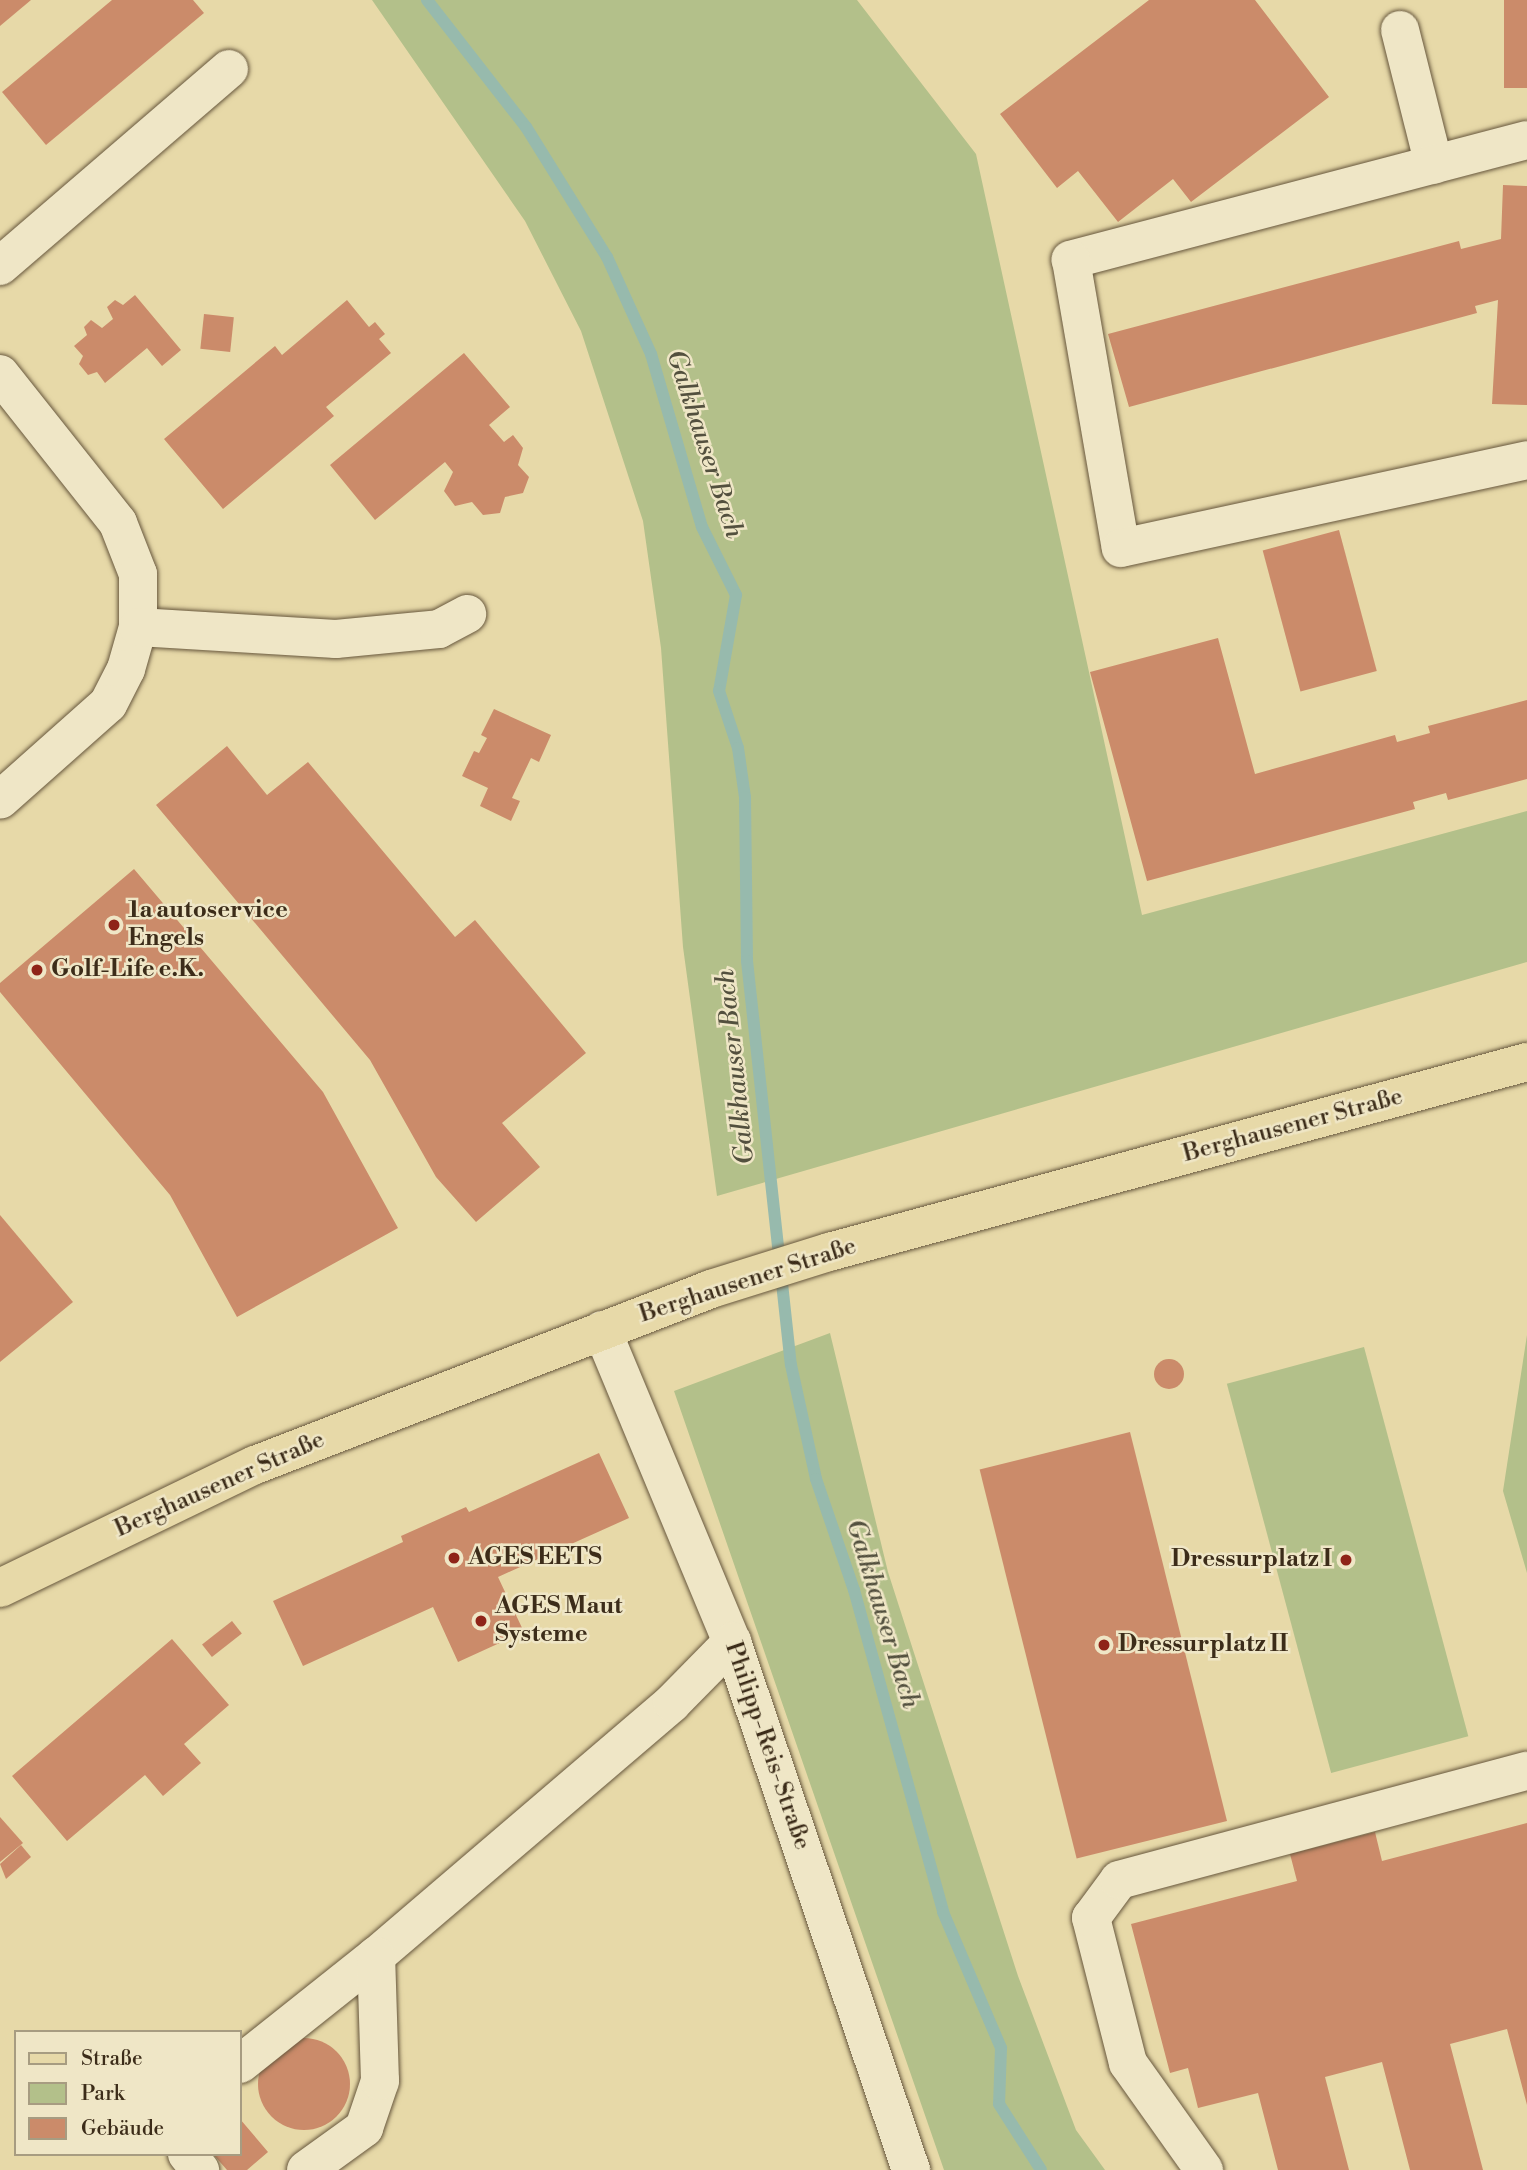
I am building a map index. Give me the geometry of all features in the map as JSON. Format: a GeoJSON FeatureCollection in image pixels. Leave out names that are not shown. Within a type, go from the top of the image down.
{"type":"FeatureCollection","features":[{"type":"Feature","properties":{"kind":"main road","name":"Berghausener Straße"},"geometry":{"type":"LineString","coordinates":[[0,1588],[255,1465],[711,1289],[829,1252],[1527,1062]]}},
{"type":"Feature","properties":{"kind":"street"},"geometry":{"type":"LineString","coordinates":[[1401,30],[1434,165]]}},
{"type":"Feature","properties":{"kind":"street"},"geometry":{"type":"LineString","coordinates":[[0,266],[229,69]]}},
{"type":"Feature","properties":{"kind":"street"},"geometry":{"type":"LineString","coordinates":[[1527,141],[1071,260],[1121,548],[1527,460]]}},
{"type":"Feature","properties":{"kind":"street"},"geometry":{"type":"LineString","coordinates":[[0,374],[118,523],[138,574],[138,626],[125,669],[108,704],[0,800]]}},
{"type":"Feature","properties":{"kind":"street"},"geometry":{"type":"LineString","coordinates":[[138,626],[336,639],[439,629],[467,614]]}},
{"type":"Feature","properties":{"kind":"street","name":"Philipp-Reis-Straße"},"geometry":{"type":"LineString","coordinates":[[602,1330],[732,1642],[911,2170]]}},
{"type":"Feature","properties":{"kind":"street"},"geometry":{"type":"LineString","coordinates":[[242,2062],[376,1956],[672,1703],[732,1642]]}},
{"type":"Feature","properties":{"kind":"street"},"geometry":{"type":"LineString","coordinates":[[1204,2170],[1128,2063],[1091,1918],[1119,1881],[1527,1770]]}},
{"type":"Feature","properties":{"kind":"street"},"geometry":{"type":"LineString","coordinates":[[306,2170],[364,2128],[380,2081],[376,1956]]}},
{"type":"Feature","properties":{"kind":"street"},"geometry":{"type":"LineString","coordinates":[[189,2156],[200,2170]]}},
{"type":"Feature","properties":{"kind":"green space"},"geometry":{"type":"Polygon","coordinates":[[[372,0],[857,0],[976,154],[1142,915],[1527,811],[1527,962],[717,1196],[683,947],[661,648],[643,521],[581,331],[525,221],[372,0]]]}},
{"type":"Feature","properties":{"kind":"green space"},"geometry":{"type":"Polygon","coordinates":[[[830,1333],[888,1572],[1018,1976],[1076,2130],[1105,2170],[944,2170],[674,1391],[830,1333]]]}},
{"type":"Feature","properties":{"kind":"green space"},"geometry":{"type":"Polygon","coordinates":[[[1527,1335],[1527,1573],[1503,1491],[1527,1335]]]}},
{"type":"Feature","properties":{"kind":"green space","name":"Dressurplatz I"},"geometry":{"type":"Polygon","coordinates":[[[1364,1347],[1468,1736],[1331,1773],[1227,1384],[1364,1347]]]}},
{"type":"Feature","properties":{"kind":"building"},"geometry":{"type":"Polygon","coordinates":[[[0,0],[31,0],[0,26],[0,0]]]}},
{"type":"Feature","properties":{"kind":"building"},"geometry":{"type":"Polygon","coordinates":[[[112,0],[193,0],[204,13],[46,145],[2,92],[112,0]]]}},
{"type":"Feature","properties":{"kind":"building"},"geometry":{"type":"Polygon","coordinates":[[[1149,0],[1255,0],[1329,97],[1191,202],[1173,179],[1118,222],[1078,171],[1057,188],[1000,114],[1149,0]]]}},
{"type":"Feature","properties":{"kind":"building"},"geometry":{"type":"Polygon","coordinates":[[[1504,0],[1527,0],[1527,88],[1504,88],[1504,0]]]}},
{"type":"Feature","properties":{"kind":"building"},"geometry":{"type":"Polygon","coordinates":[[[1503,185],[1527,186],[1527,405],[1492,404],[1498,300],[1475,306],[1477,313],[1129,407],[1108,334],[1459,241],[1461,249],[1501,239],[1503,185]]]}},
{"type":"Feature","properties":{"kind":"building"},"geometry":{"type":"Polygon","coordinates":[[[135,295],[181,350],[162,366],[147,348],[105,383],[97,372],[88,375],[79,364],[83,356],[74,346],[87,335],[84,327],[91,320],[102,328],[113,319],[107,307],[115,300],[123,305],[135,295]]]}},
{"type":"Feature","properties":{"kind":"building"},"geometry":{"type":"Polygon","coordinates":[[[347,300],[369,327],[375,322],[385,334],[379,339],[391,353],[326,407],[334,416],[223,509],[164,439],[275,346],[282,355],[347,300]]]}},
{"type":"Feature","properties":{"kind":"building"},"geometry":{"type":"Polygon","coordinates":[[[204,314],[234,317],[230,352],[200,349],[204,314]]]}},
{"type":"Feature","properties":{"kind":"building"},"geometry":{"type":"Polygon","coordinates":[[[464,353],[510,407],[489,425],[504,442],[513,435],[523,448],[518,465],[529,477],[523,493],[505,497],[500,513],[483,515],[472,502],[455,506],[444,491],[453,472],[445,462],[375,520],[330,465],[464,353]]]}},
{"type":"Feature","properties":{"kind":"building"},"geometry":{"type":"Polygon","coordinates":[[[1339,530],[1377,671],[1300,691],[1263,550],[1339,530]]]}},
{"type":"Feature","properties":{"kind":"building"},"geometry":{"type":"Polygon","coordinates":[[[1218,638],[1255,774],[1395,735],[1397,742],[1430,733],[1428,726],[1527,700],[1527,779],[1448,800],[1446,793],[1413,802],[1415,809],[1147,881],[1090,672],[1218,638]]]}},
{"type":"Feature","properties":{"kind":"building"},"geometry":{"type":"Polygon","coordinates":[[[494,709],[551,735],[539,762],[531,758],[512,798],[520,801],[511,821],[480,806],[488,788],[462,776],[474,751],[479,753],[487,738],[481,735],[494,709]]]}},
{"type":"Feature","properties":{"kind":"building"},"geometry":{"type":"Polygon","coordinates":[[[227,746],[267,795],[308,762],[455,937],[475,920],[586,1053],[502,1123],[540,1167],[476,1222],[436,1177],[370,1060],[156,805],[227,746]]]}},
{"type":"Feature","properties":{"kind":"building"},"geometry":{"type":"Polygon","coordinates":[[[134,869],[323,1092],[398,1228],[237,1317],[170,1195],[0,992],[0,983],[134,869]]]}},
{"type":"Feature","properties":{"kind":"building"},"geometry":{"type":"Polygon","coordinates":[[[0,1215],[73,1302],[0,1362],[0,1215]]]}},
{"type":"Feature","properties":{"kind":"building"},"geometry":{"type":"Polygon","coordinates":[[[1169,1359],[1180,1363],[1184,1374],[1180,1385],[1169,1389],[1158,1385],[1154,1374],[1158,1363],[1169,1359]]]}},
{"type":"Feature","properties":{"kind":"building","name":"Dressurplatz II"},"geometry":{"type":"Polygon","coordinates":[[[1130,1432],[1227,1821],[1077,1859],[980,1469],[1130,1432]]]}},
{"type":"Feature","properties":{"kind":"building"},"geometry":{"type":"Polygon","coordinates":[[[599,1453],[629,1518],[498,1577],[524,1632],[458,1662],[433,1607],[303,1666],[273,1601],[403,1542],[401,1536],[466,1507],[469,1512],[599,1453]]]}},
{"type":"Feature","properties":{"kind":"building"},"geometry":{"type":"Polygon","coordinates":[[[232,1621],[242,1634],[212,1657],[202,1644],[232,1621]]]}},
{"type":"Feature","properties":{"kind":"building"},"geometry":{"type":"Polygon","coordinates":[[[172,1639],[229,1705],[184,1744],[201,1763],[163,1796],[145,1775],[67,1841],[12,1776],[172,1639]]]}},
{"type":"Feature","properties":{"kind":"building"},"geometry":{"type":"Polygon","coordinates":[[[0,1817],[23,1843],[0,1862],[0,1817]]]}},
{"type":"Feature","properties":{"kind":"building"},"geometry":{"type":"Polygon","coordinates":[[[1527,1823],[1527,2105],[1507,2029],[1450,2044],[1483,2170],[1410,2170],[1382,2062],[1325,2077],[1349,2170],[1278,2170],[1258,2093],[1198,2108],[1188,2068],[1170,2073],[1131,1924],[1297,1881],[1290,1854],[1375,1832],[1382,1861],[1527,1823]]]}},
{"type":"Feature","properties":{"kind":"building"},"geometry":{"type":"Polygon","coordinates":[[[21,1845],[31,1857],[6,1879],[0,1864],[21,1845]]]}},
{"type":"Feature","properties":{"kind":"building"},"geometry":{"type":"Polygon","coordinates":[[[304,2038],[321,2042],[336,2052],[346,2067],[350,2084],[346,2101],[336,2116],[321,2126],[304,2130],[287,2126],[272,2116],[262,2101],[258,2084],[262,2067],[272,2052],[287,2042],[304,2038]]]}},
{"type":"Feature","properties":{"kind":"building"},"geometry":{"type":"Polygon","coordinates":[[[242,2121],[268,2152],[247,2170],[227,2170],[215,2156],[242,2156],[242,2121]]]}},
{"type":"Feature","properties":{"kind":"waterway","name":"Galkhauser Bach"},"geometry":{"type":"LineString","coordinates":[[427,0],[526,127],[607,257],[651,354],[702,527],[736,595],[719,691],[738,748],[745,797],[747,961],[791,1365],[816,1479],[854,1590],[943,1912],[1001,2048],[999,2104],[1041,2170]]}},
{"type":"Feature","properties":{"kind":"place","name":"1a autoservice Engels"},"geometry":{"type":"Point","coordinates":[114,925]}},
{"type":"Feature","properties":{"kind":"place","name":"Golf-Life e.K."},"geometry":{"type":"Point","coordinates":[37,970]}},
{"type":"Feature","properties":{"kind":"place","name":"AGES EETS"},"geometry":{"type":"Point","coordinates":[454,1558]}},
{"type":"Feature","properties":{"kind":"place","name":"Dressurplatz I"},"geometry":{"type":"Point","coordinates":[1346,1560]}},
{"type":"Feature","properties":{"kind":"place","name":"AGES Maut Systeme"},"geometry":{"type":"Point","coordinates":[481,1621]}},
{"type":"Feature","properties":{"kind":"place","name":"Dressurplatz II"},"geometry":{"type":"Point","coordinates":[1104,1645]}}]}
